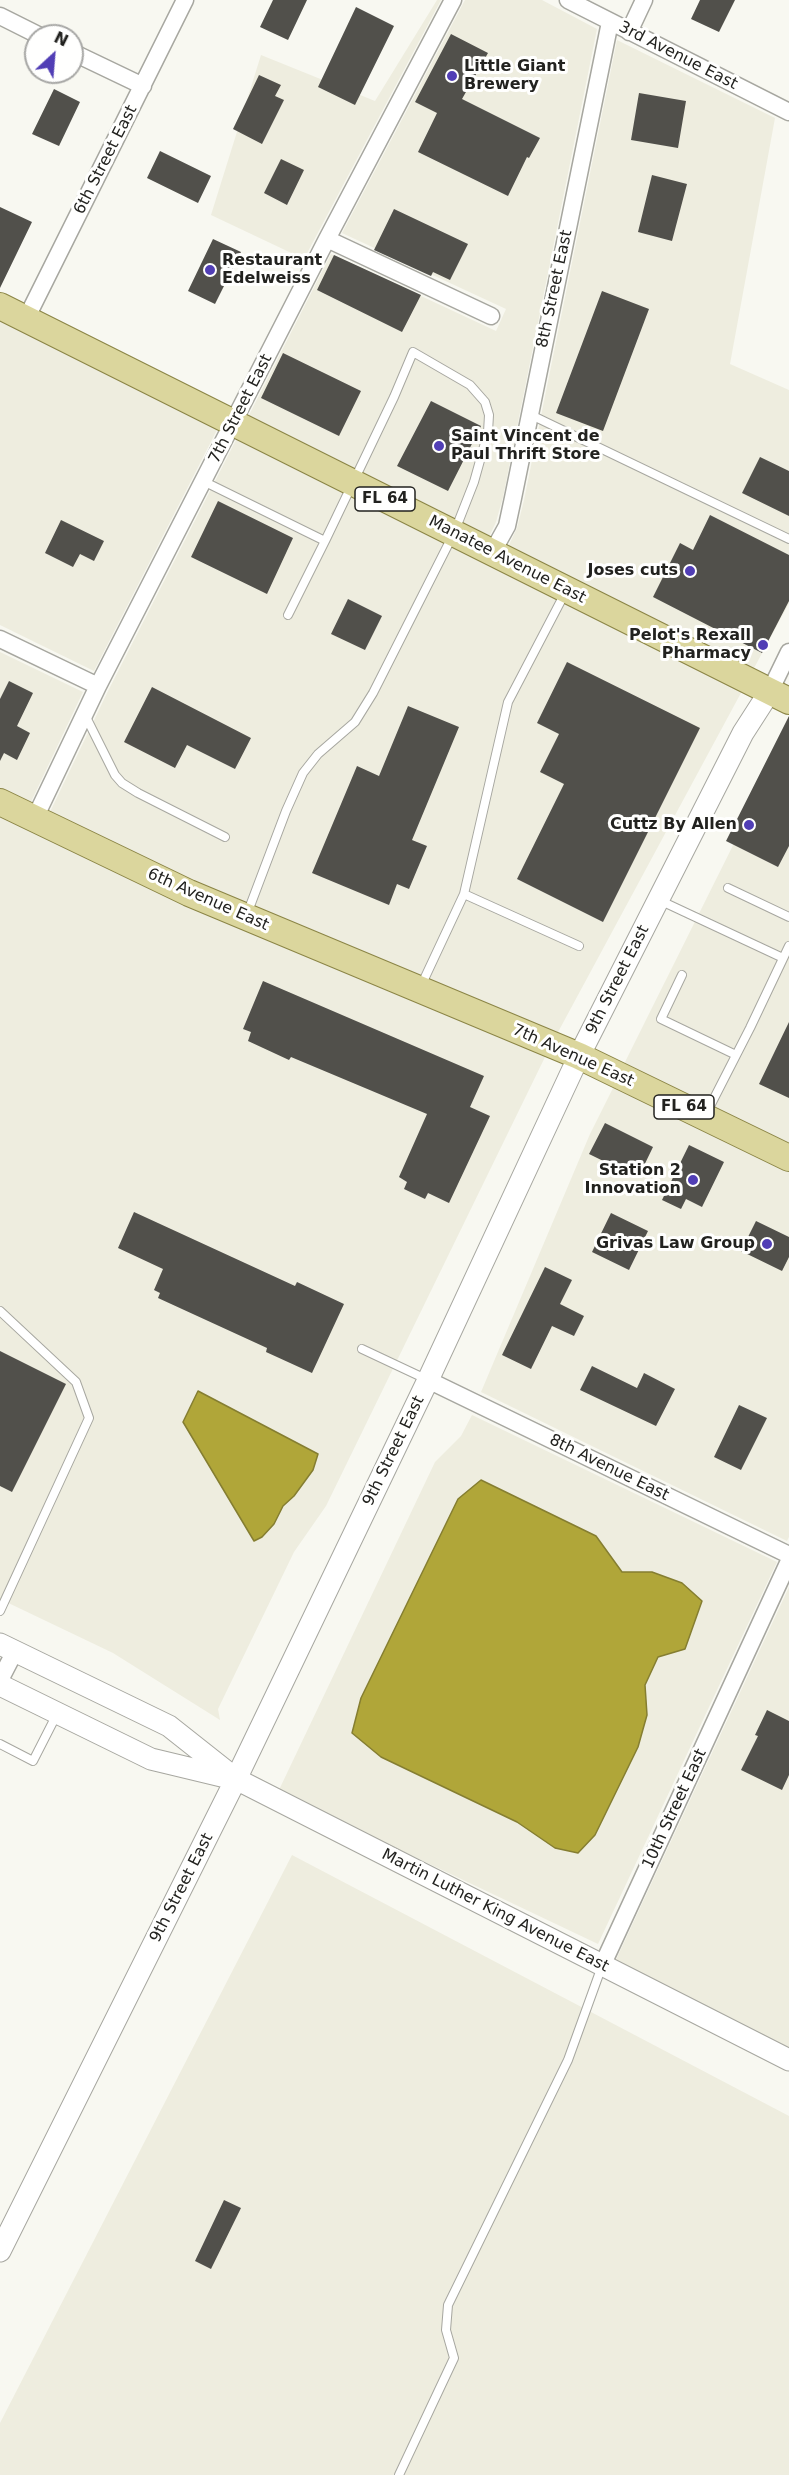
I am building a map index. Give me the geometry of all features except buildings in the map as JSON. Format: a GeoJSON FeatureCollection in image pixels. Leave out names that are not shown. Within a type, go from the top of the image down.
{"type":"FeatureCollection","features":[{"type":"Feature","properties":{"kind":"main road","name":"Manatee Avenue East"},"geometry":{"type":"LineString","coordinates":[[0,306],[779,696]]}},
{"type":"Feature","properties":{"kind":"main road","name":"6th Avenue East"},"geometry":{"type":"LineString","coordinates":[[0,802],[189,893],[419,991]]}},
{"type":"Feature","properties":{"kind":"main road","name":"7th Avenue East"},"geometry":{"type":"LineString","coordinates":[[419,991],[579,1056],[789,1158]]}},
{"type":"Feature","properties":{"kind":"street","name":"6th Street East"},"geometry":{"type":"LineString","coordinates":[[26,319],[185,0]]}},
{"type":"Feature","properties":{"kind":"street","name":"7th Street East"},"geometry":{"type":"LineString","coordinates":[[34,820],[98,686],[327,239],[453,0]]}},
{"type":"Feature","properties":{"kind":"street","name":"3rd Avenue East"},"geometry":{"type":"LineString","coordinates":[[568,0],[591,5],[610,22],[789,112]]}},
{"type":"Feature","properties":{"kind":"street"},"geometry":{"type":"LineString","coordinates":[[629,32],[644,0]]}},
{"type":"Feature","properties":{"kind":"street"},"geometry":{"type":"LineString","coordinates":[[0,16],[24,28]]}},
{"type":"Feature","properties":{"kind":"street","name":"8th Street East"},"geometry":{"type":"LineString","coordinates":[[492,553],[507,526],[610,22]]}},
{"type":"Feature","properties":{"kind":"street"},"geometry":{"type":"LineString","coordinates":[[84,58],[143,86]]}},
{"type":"Feature","properties":{"kind":"street"},"geometry":{"type":"LineString","coordinates":[[327,239],[491,316]]}},
{"type":"Feature","properties":{"kind":"street"},"geometry":{"type":"LineString","coordinates":[[0,639],[98,686]]}},
{"type":"Feature","properties":{"kind":"street","name":"9th Street East"},"geometry":{"type":"LineString","coordinates":[[0,2251],[236,1779],[428,1380],[579,1056],[743,733],[779,696],[789,652]]}},
{"type":"Feature","properties":{"kind":"street","name":"8th Avenue East"},"geometry":{"type":"LineString","coordinates":[[428,1380],[789,1555]]}},
{"type":"Feature","properties":{"kind":"street","name":"10th Street East"},"geometry":{"type":"LineString","coordinates":[[602,1966],[789,1561]]}},
{"type":"Feature","properties":{"kind":"street"},"geometry":{"type":"LineString","coordinates":[[0,1680],[7,1647]]}},
{"type":"Feature","properties":{"kind":"street","name":"Martin Luther King Avenue East"},"geometry":{"type":"LineString","coordinates":[[7,1647],[169,1726],[236,1779],[789,2060]]}},
{"type":"Feature","properties":{"kind":"street","name":"Martin Luther King Avenue East"},"geometry":{"type":"LineString","coordinates":[[0,1685],[151,1759],[236,1779]]}},
{"type":"Feature","properties":{"kind":"lane"},"geometry":{"type":"LineString","coordinates":[[245,917],[303,773],[318,754],[355,722],[373,693],[454,533],[474,482],[488,432],[489,415],[485,402],[470,385],[413,352],[394,397],[288,615]]}},
{"type":"Feature","properties":{"kind":"lane"},"geometry":{"type":"LineString","coordinates":[[529,414],[789,539]]}},
{"type":"Feature","properties":{"kind":"lane"},"geometry":{"type":"LineString","coordinates":[[203,482],[325,541]]}},
{"type":"Feature","properties":{"kind":"lane"},"geometry":{"type":"LineString","coordinates":[[419,991],[464,894],[508,702],[567,590]]}},
{"type":"Feature","properties":{"kind":"lane"},"geometry":{"type":"LineString","coordinates":[[85,715],[115,775],[122,783],[225,837]]}},
{"type":"Feature","properties":{"kind":"lane"},"geometry":{"type":"LineString","coordinates":[[728,888],[789,917]]}},
{"type":"Feature","properties":{"kind":"lane"},"geometry":{"type":"LineString","coordinates":[[464,894],[579,946]]}},
{"type":"Feature","properties":{"kind":"lane"},"geometry":{"type":"LineString","coordinates":[[659,900],[783,958]]}},
{"type":"Feature","properties":{"kind":"lane"},"geometry":{"type":"LineString","coordinates":[[705,1117],[789,946]]}},
{"type":"Feature","properties":{"kind":"lane"},"geometry":{"type":"LineString","coordinates":[[682,975],[661,1019],[736,1055]]}},
{"type":"Feature","properties":{"kind":"lane"},"geometry":{"type":"LineString","coordinates":[[0,1311],[76,1382],[89,1418],[0,1611]]}},
{"type":"Feature","properties":{"kind":"lane"},"geometry":{"type":"LineString","coordinates":[[362,1349],[428,1380]]}},
{"type":"Feature","properties":{"kind":"lane"},"geometry":{"type":"LineString","coordinates":[[0,1744],[33,1761],[57,1714]]}},
{"type":"Feature","properties":{"kind":"lane","name":"10th Street East"},"geometry":{"type":"LineString","coordinates":[[399,2475],[454,2358],[446,2330],[448,2305],[568,2060],[602,1966]]}},
{"type":"Feature","properties":{"kind":"shaded area"},"geometry":{"type":"Polygon","coordinates":[[[437,0],[441,0],[304,259],[211,215],[261,55],[375,101],[437,0]]]}},
{"type":"Feature","properties":{"kind":"shaded area"},"geometry":{"type":"Polygon","coordinates":[[[465,0],[542,0],[597,29],[503,497],[489,537],[248,417],[331,254],[496,331],[506,309],[342,233],[465,0]]]}},
{"type":"Feature","properties":{"kind":"shaded area"},"geometry":{"type":"Polygon","coordinates":[[[617,40],[775,118],[730,364],[789,390],[789,603],[753,670],[508,547],[517,528],[524,500],[617,40]]]}},
{"type":"Feature","properties":{"kind":"shaded area"},"geometry":{"type":"Polygon","coordinates":[[[0,320],[218,428],[94,671],[0,625],[0,320]]]}},
{"type":"Feature","properties":{"kind":"shaded area"},"geometry":{"type":"Polygon","coordinates":[[[237,438],[742,691],[557,1034],[194,882],[49,814],[108,691],[237,438]]]}},
{"type":"Feature","properties":{"kind":"shaded area"},"geometry":{"type":"Polygon","coordinates":[[[0,652],[83,692],[30,804],[0,789],[0,652]]]}},
{"type":"Feature","properties":{"kind":"shaded area"},"geometry":{"type":"Polygon","coordinates":[[[789,733],[789,1145],[624,1064],[789,733]]]}},
{"type":"Feature","properties":{"kind":"shaded area"},"geometry":{"type":"Polygon","coordinates":[[[0,816],[184,904],[546,1055],[326,1506],[294,1552],[218,1709],[220,1720],[113,1653],[0,1599],[0,816]]]}},
{"type":"Feature","properties":{"kind":"shaded area"},"geometry":{"type":"Polygon","coordinates":[[[614,1086],[789,1172],[789,1537],[787,1541],[481,1392],[590,1134],[614,1086]]]}},
{"type":"Feature","properties":{"kind":"shaded area"},"geometry":{"type":"Polygon","coordinates":[[[198,1391],[318,1454],[313,1470],[294,1496],[283,1506],[274,1524],[262,1537],[254,1541],[183,1422],[198,1391]]]}},
{"type":"Feature","properties":{"kind":"shaded area"},"geometry":{"type":"Polygon","coordinates":[[[472,1415],[777,1562],[598,1944],[278,1792],[435,1462],[461,1436],[472,1415]],[[596,1536],[517,1822],[555,1848],[647,1715],[645,1685],[658,1657],[685,1649],[652,1572],[622,1572],[596,1536]]]}},
{"type":"Feature","properties":{"kind":"shaded area"},"geometry":{"type":"Polygon","coordinates":[[[481,1480],[596,1536],[622,1572],[652,1572],[682,1583],[702,1601],[685,1649],[658,1657],[645,1685],[647,1715],[638,1747],[595,1835],[578,1853],[555,1848],[517,1822],[381,1757],[352,1733],[361,1698],[458,1499],[481,1480]]]}},
{"type":"Feature","properties":{"kind":"shaded area"},"geometry":{"type":"Polygon","coordinates":[[[789,1587],[789,2050],[614,1964],[789,1587]]]}},
{"type":"Feature","properties":{"kind":"shaded area"},"geometry":{"type":"Polygon","coordinates":[[[292,1855],[789,2116],[789,2475],[0,2475],[0,2423],[292,1855]]]}},
{"type":"Feature","properties":{"kind":"place","name":"Little Giant Brewery"},"geometry":{"type":"Point","coordinates":[452,76]}},
{"type":"Feature","properties":{"kind":"place","name":"Restaurant Edelweiss"},"geometry":{"type":"Point","coordinates":[210,270]}},
{"type":"Feature","properties":{"kind":"place","name":"Saint Vincent de Paul Thrift Store"},"geometry":{"type":"Point","coordinates":[439,446]}},
{"type":"Feature","properties":{"kind":"place","name":"Joses cuts"},"geometry":{"type":"Point","coordinates":[690,571]}},
{"type":"Feature","properties":{"kind":"place","name":"Pelot's Rexall Pharmacy"},"geometry":{"type":"Point","coordinates":[763,645]}},
{"type":"Feature","properties":{"kind":"place","name":"Cuttz By Allen"},"geometry":{"type":"Point","coordinates":[749,825]}},
{"type":"Feature","properties":{"kind":"place","name":"Station 2 Innovation"},"geometry":{"type":"Point","coordinates":[693,1180]}},
{"type":"Feature","properties":{"kind":"place","name":"Grivas Law Group"},"geometry":{"type":"Point","coordinates":[767,1244]}}]}
